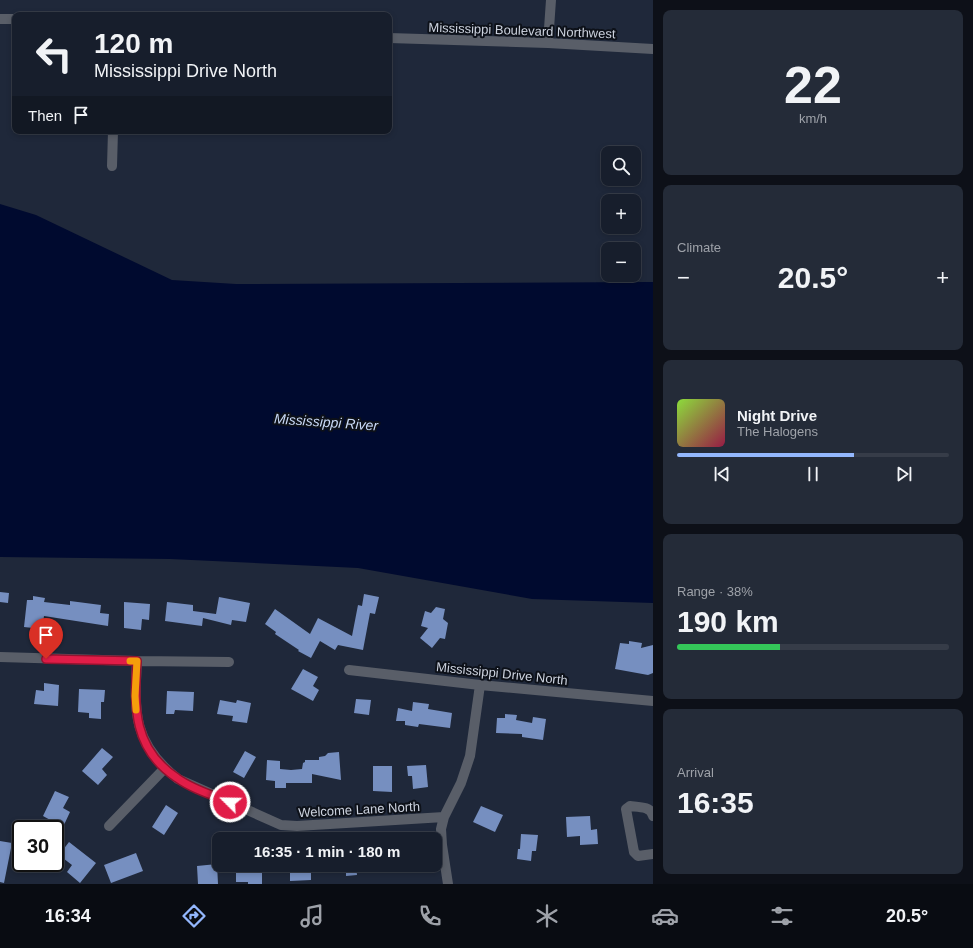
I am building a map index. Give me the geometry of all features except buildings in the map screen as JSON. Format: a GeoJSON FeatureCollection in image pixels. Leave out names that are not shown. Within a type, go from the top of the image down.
{"type":"FeatureCollection","features":[{"type":"Feature","properties":{"kind":"street"},"geometry":{"type":"LineString","coordinates":[[548,43],[550,0]]}},
{"type":"Feature","properties":{"kind":"street"},"geometry":{"type":"LineString","coordinates":[[0,19],[12,20]]}},
{"type":"Feature","properties":{"kind":"street","name":"Mississippi Boulevard Northwest"},"geometry":{"type":"LineString","coordinates":[[392,38],[548,43],[653,49]]}},
{"type":"Feature","properties":{"kind":"street"},"geometry":{"type":"LineString","coordinates":[[112,166],[113,134]]}},
{"type":"Feature","properties":{"kind":"street"},"geometry":{"type":"LineString","coordinates":[[0,657],[228,662]]}},
{"type":"Feature","properties":{"kind":"street","name":"Welcome Lane North"},"geometry":{"type":"LineString","coordinates":[[137,661],[135,696],[140,733],[149,750],[164,769],[178,779],[281,824],[297,826],[444,817]]}},
{"type":"Feature","properties":{"kind":"street","name":"Mississippi Drive North"},"geometry":{"type":"LineString","coordinates":[[350,670],[480,685],[653,701]]}},
{"type":"Feature","properties":{"kind":"street"},"geometry":{"type":"LineString","coordinates":[[448,884],[442,845],[442,829],[444,817],[461,783],[470,756],[480,685]]}},
{"type":"Feature","properties":{"kind":"street"},"geometry":{"type":"LineString","coordinates":[[109,826],[164,769]]}},
{"type":"Feature","properties":{"kind":"street"},"geometry":{"type":"LineString","coordinates":[[653,816],[652,812],[648,809],[630,806],[626,809],[634,852],[638,856],[653,854]]}},
{"type":"Feature","properties":{"kind":"water","name":"Mississippi River"},"geometry":{"type":"Polygon","coordinates":[[[0,204],[36,215],[172,280],[236,284],[653,282],[653,603],[532,599],[358,568],[170,559],[0,557],[0,204]]]}},
{"type":"Feature","properties":{"kind":"slow traffic"},"geometry":{"type":"LineString","coordinates":[[130,661],[137,661],[135,696],[136,710]]}},
{"type":"Feature","properties":{"kind":"route"},"geometry":{"type":"LineString","coordinates":[[46,659],[137,661],[135,696],[137,715],[140,733],[149,750],[164,769],[178,779],[230,802]]}}]}
